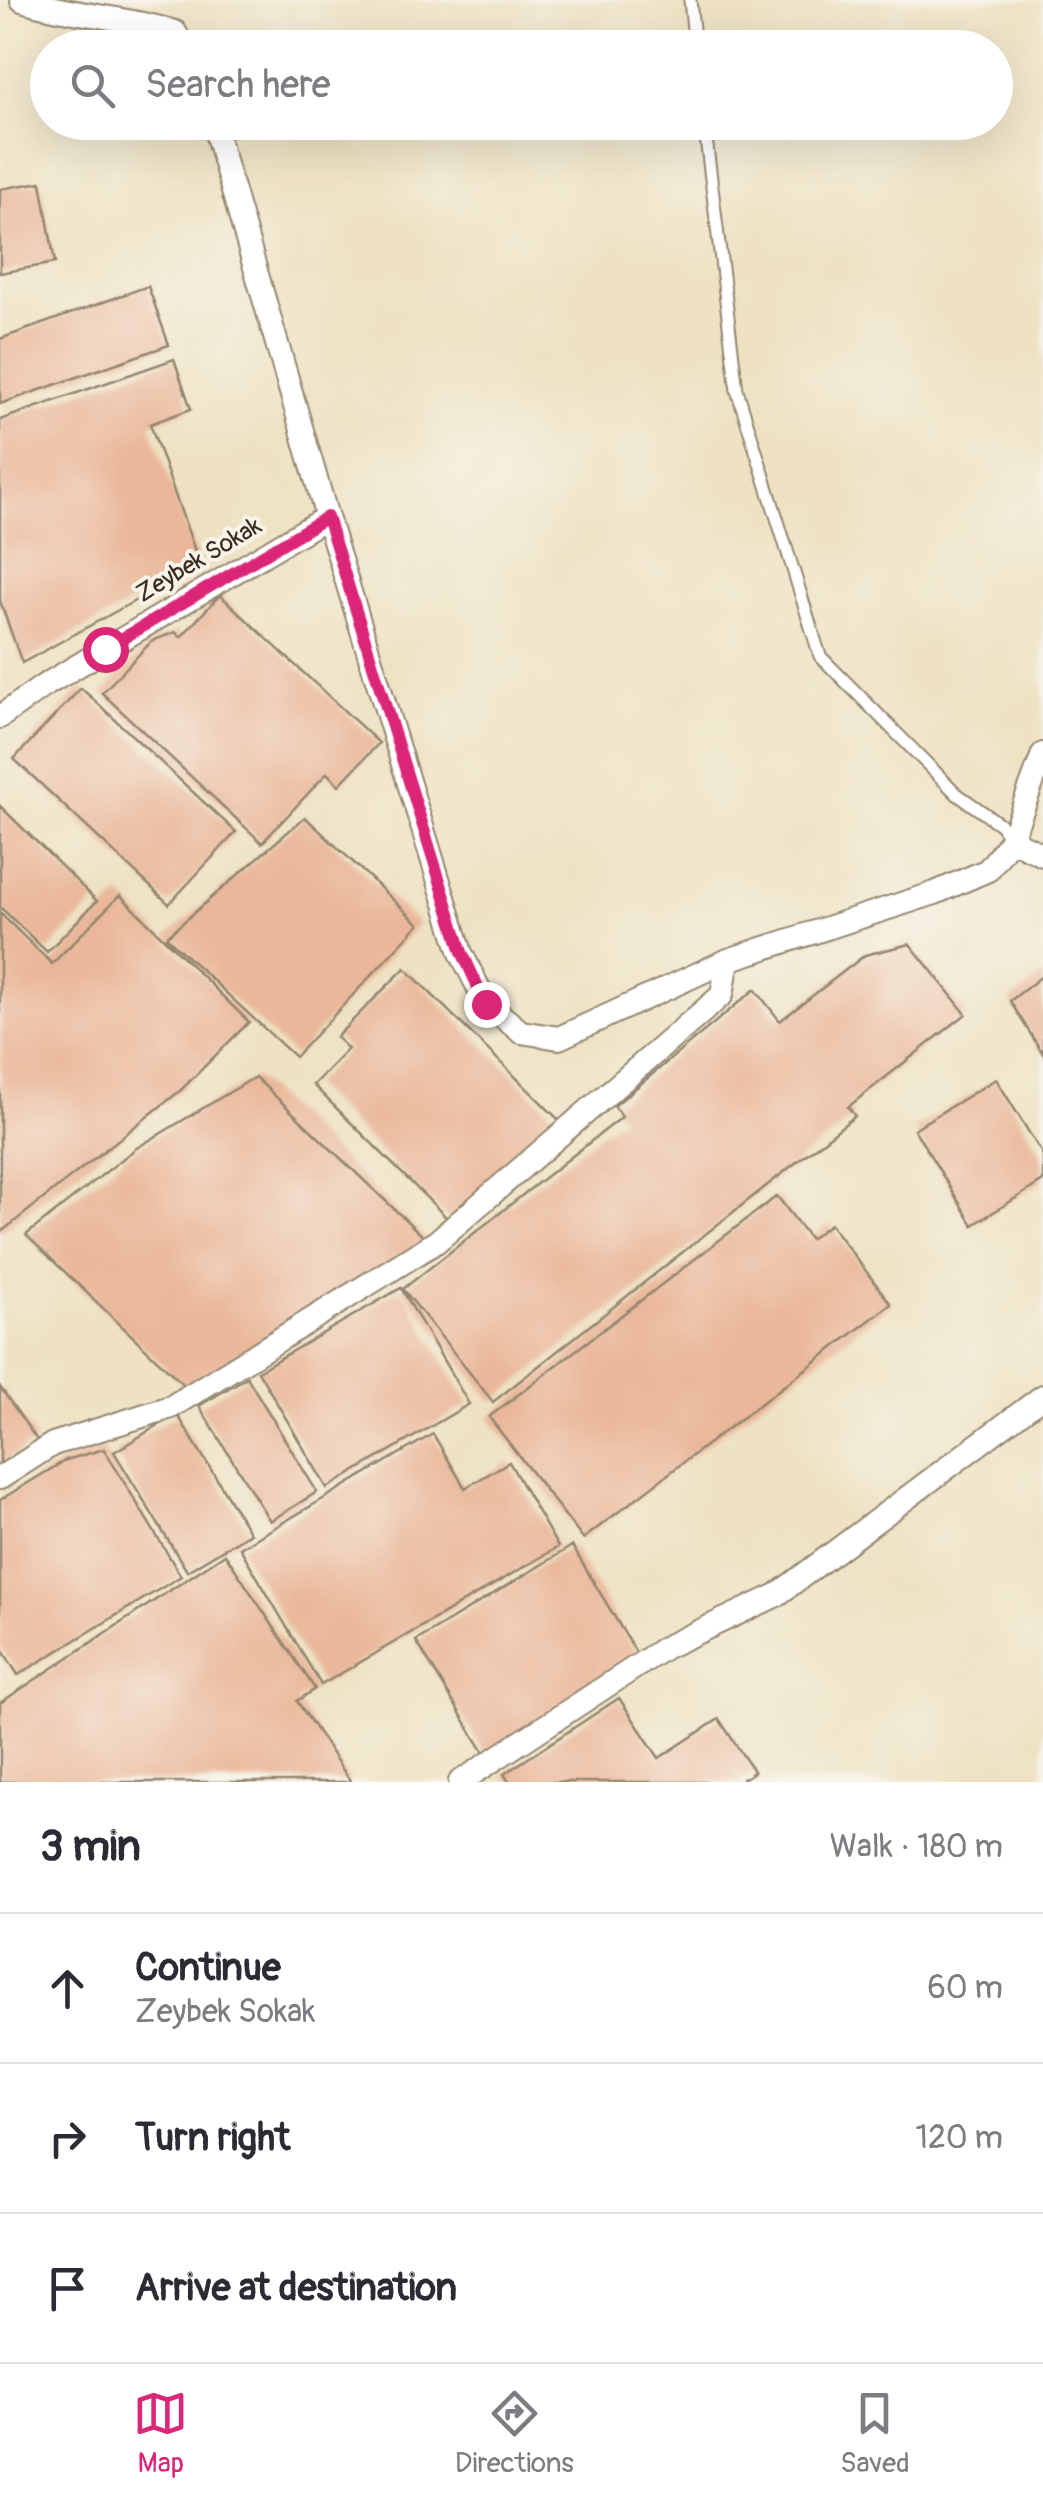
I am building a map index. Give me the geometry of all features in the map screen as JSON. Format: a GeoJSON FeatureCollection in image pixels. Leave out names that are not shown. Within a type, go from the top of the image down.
{"type":"FeatureCollection","features":[{"type":"Feature","properties":{"kind":"street"},"geometry":{"type":"LineString","coordinates":[[22,0],[60,12],[130,18],[169,30]]}},
{"type":"Feature","properties":{"kind":"street"},"geometry":{"type":"LineString","coordinates":[[218,140],[327,517],[462,952],[486,1004],[521,1032],[559,1038],[728,960],[935,893],[988,870],[1011,840],[1043,754]]}},
{"type":"Feature","properties":{"kind":"street","name":"Zeybek Sokak"},"geometry":{"type":"LineString","coordinates":[[0,718],[42,687],[327,517]]}},
{"type":"Feature","properties":{"kind":"street"},"geometry":{"type":"LineString","coordinates":[[1011,840],[1043,855]]}},
{"type":"Feature","properties":{"kind":"street"},"geometry":{"type":"LineString","coordinates":[[0,1478],[53,1444],[170,1407],[436,1242],[722,995],[728,960]]}},
{"type":"Feature","properties":{"kind":"street"},"geometry":{"type":"LineString","coordinates":[[460,1782],[666,1647],[777,1595],[1043,1396]]}},
{"type":"Feature","properties":{"kind":"lane"},"geometry":{"type":"LineString","coordinates":[[690,0],[693,30]]}},
{"type":"Feature","properties":{"kind":"lane"},"geometry":{"type":"LineString","coordinates":[[706,140],[737,390],[820,656],[957,794],[1001,825],[1011,840]]}},
{"type":"Feature","properties":{"kind":"building"},"geometry":{"type":"Polygon","coordinates":[[[41,182],[55,263],[0,273],[0,189],[41,182]]]}},
{"type":"Feature","properties":{"kind":"building"},"geometry":{"type":"Polygon","coordinates":[[[148,286],[169,345],[0,404],[0,339],[148,286]]]}},
{"type":"Feature","properties":{"kind":"building"},"geometry":{"type":"Polygon","coordinates":[[[174,359],[191,409],[150,424],[200,565],[22,663],[0,601],[0,420],[174,359]]]}},
{"type":"Feature","properties":{"kind":"building"},"geometry":{"type":"Polygon","coordinates":[[[220,595],[379,743],[339,785],[327,773],[262,843],[102,693],[152,641],[175,632],[181,637],[220,595]]]}},
{"type":"Feature","properties":{"kind":"building"},"geometry":{"type":"Polygon","coordinates":[[[81,688],[236,832],[169,904],[14,759],[81,688]]]}},
{"type":"Feature","properties":{"kind":"building"},"geometry":{"type":"Polygon","coordinates":[[[0,806],[97,901],[47,952],[0,907],[0,806]]]}},
{"type":"Feature","properties":{"kind":"building"},"geometry":{"type":"Polygon","coordinates":[[[305,817],[419,924],[295,1057],[166,937],[305,817]]]}},
{"type":"Feature","properties":{"kind":"building"},"geometry":{"type":"Polygon","coordinates":[[[120,895],[249,1022],[181,1090],[0,1233],[0,913],[52,964],[120,895]]]}},
{"type":"Feature","properties":{"kind":"building"},"geometry":{"type":"Polygon","coordinates":[[[910,944],[966,1014],[848,1107],[855,1116],[493,1402],[403,1289],[622,1117],[614,1106],[755,989],[780,1021],[865,955],[910,944]]]}},
{"type":"Feature","properties":{"kind":"building"},"geometry":{"type":"Polygon","coordinates":[[[405,968],[562,1123],[452,1223],[313,1085],[348,1049],[336,1037],[405,968]]]}},
{"type":"Feature","properties":{"kind":"building"},"geometry":{"type":"Polygon","coordinates":[[[1043,975],[1043,1054],[1010,1001],[1043,975]]]}},
{"type":"Feature","properties":{"kind":"building"},"geometry":{"type":"Polygon","coordinates":[[[255,1077],[429,1242],[187,1388],[26,1235],[135,1149],[255,1077]]]}},
{"type":"Feature","properties":{"kind":"building"},"geometry":{"type":"Polygon","coordinates":[[[996,1079],[1043,1155],[1043,1181],[973,1225],[914,1129],[996,1079]]]}},
{"type":"Feature","properties":{"kind":"building"},"geometry":{"type":"Polygon","coordinates":[[[777,1196],[810,1239],[830,1224],[891,1304],[583,1539],[489,1417],[777,1196]]]}},
{"type":"Feature","properties":{"kind":"building"},"geometry":{"type":"Polygon","coordinates":[[[401,1288],[469,1404],[327,1488],[258,1371],[401,1288]]]}},
{"type":"Feature","properties":{"kind":"building"},"geometry":{"type":"Polygon","coordinates":[[[247,1377],[317,1492],[270,1521],[199,1406],[247,1377]]]}},
{"type":"Feature","properties":{"kind":"building"},"geometry":{"type":"Polygon","coordinates":[[[0,1387],[37,1440],[0,1465],[0,1387]]]}},
{"type":"Feature","properties":{"kind":"building"},"geometry":{"type":"Polygon","coordinates":[[[177,1414],[250,1533],[187,1571],[114,1452],[177,1414]]]}},
{"type":"Feature","properties":{"kind":"building"},"geometry":{"type":"Polygon","coordinates":[[[433,1434],[465,1488],[509,1462],[558,1547],[321,1685],[240,1548],[433,1434]]]}},
{"type":"Feature","properties":{"kind":"building"},"geometry":{"type":"Polygon","coordinates":[[[104,1449],[181,1576],[18,1675],[0,1646],[0,1500],[66,1460],[104,1449]]]}},
{"type":"Feature","properties":{"kind":"building"},"geometry":{"type":"Polygon","coordinates":[[[572,1546],[640,1659],[485,1754],[416,1641],[572,1546]]]}},
{"type":"Feature","properties":{"kind":"building"},"geometry":{"type":"Polygon","coordinates":[[[225,1554],[315,1689],[297,1701],[351,1782],[0,1782],[0,1703],[225,1554]]]}},
{"type":"Feature","properties":{"kind":"building"},"geometry":{"type":"Polygon","coordinates":[[[619,1698],[659,1758],[719,1719],[754,1772],[738,1782],[509,1782],[504,1774],[619,1698]]]}},
{"type":"Feature","properties":{"kind":"route"},"geometry":{"type":"LineString","coordinates":[[105,649],[327,517],[462,952],[486,1004]]}}]}
